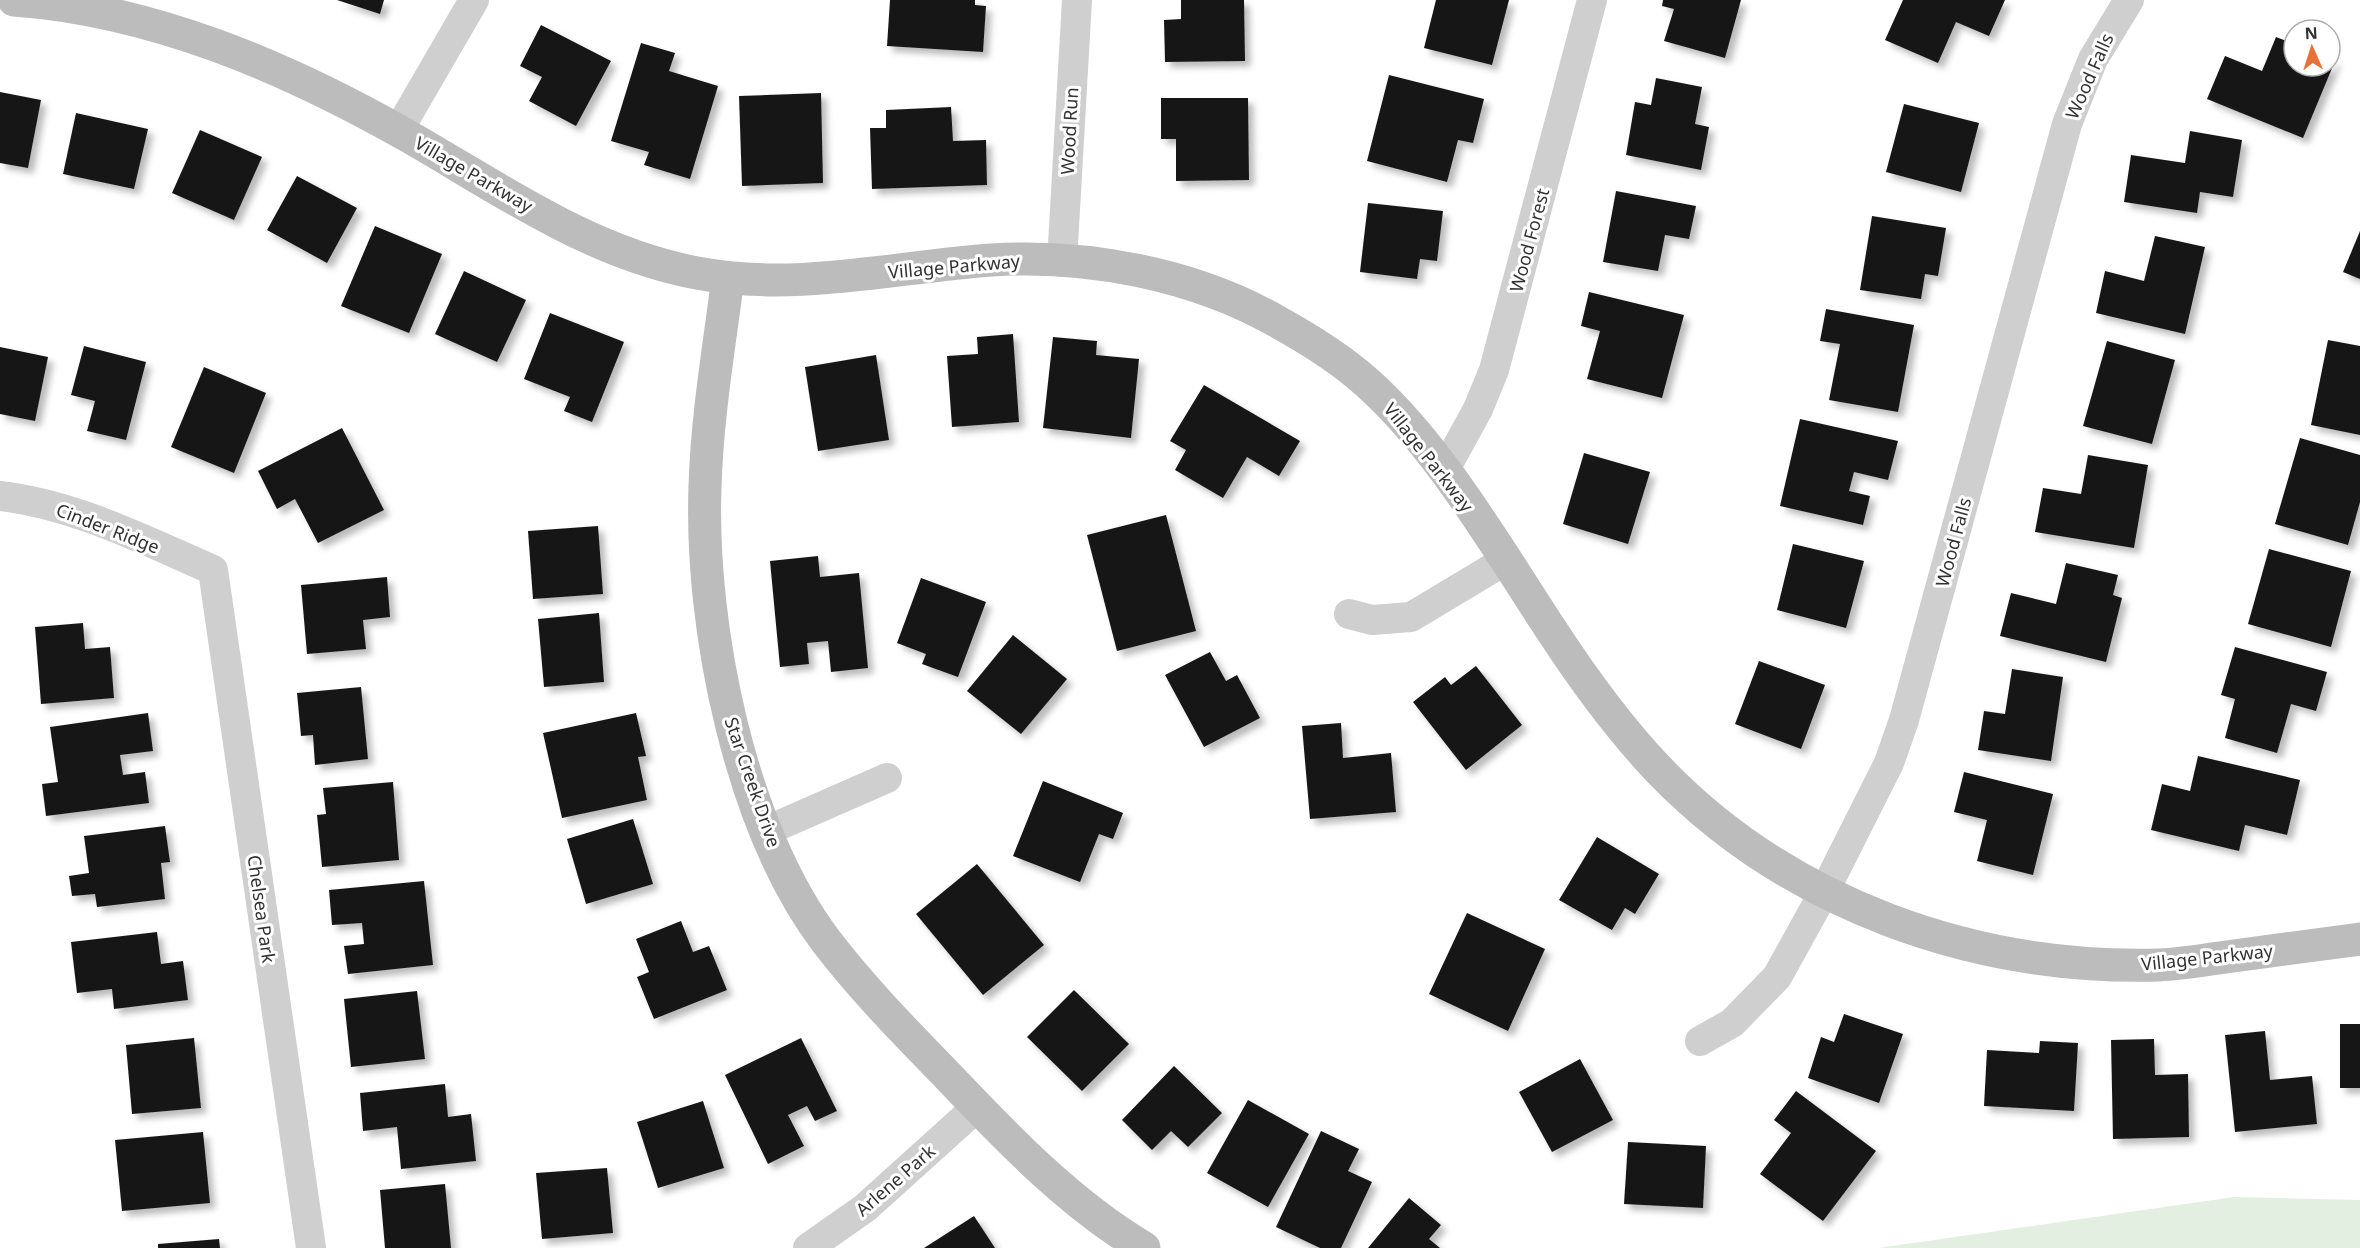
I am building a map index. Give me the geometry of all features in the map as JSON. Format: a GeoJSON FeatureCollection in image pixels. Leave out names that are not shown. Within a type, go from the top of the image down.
{"type":"FeatureCollection","features":[{"type":"Feature","properties":{"kind":"street","name":"Village Parkway"},"geometry":{"type":"LineString","coordinates":[[14,0],[98,12],[192,36],[282,71],[398,131],[592,240],[641,259],[691,272],[728,278],[776,281],[1026,258],[1121,266],[1172,278],[1222,295],[1270,317],[1315,344],[1358,375],[1396,411],[1444,471],[1609,713],[1663,774],[1716,821],[1773,862],[1824,892],[1891,923],[1958,944],[2026,958],[2097,965],[2167,965],[2360,939]]}},
{"type":"Feature","properties":{"kind":"street"},"geometry":{"type":"LineString","coordinates":[[398,131],[474,0]]}},
{"type":"Feature","properties":{"kind":"street","name":"Wood Run"},"geometry":{"type":"LineString","coordinates":[[1062,262],[1077,0]]}},
{"type":"Feature","properties":{"kind":"street","name":"Wood Forest"},"geometry":{"type":"LineString","coordinates":[[1444,471],[1478,409],[1494,370],[1592,0]]}},
{"type":"Feature","properties":{"kind":"street","name":"Wood Falls"},"geometry":{"type":"LineString","coordinates":[[1700,1041],[1732,1023],[1777,977],[1824,892],[1889,763],[1904,720],[2067,124],[2093,59],[2129,0]]}},
{"type":"Feature","properties":{"kind":"street","name":"Star Creek Drive"},"geometry":{"type":"LineString","coordinates":[[728,278],[712,400],[705,488],[706,575],[718,662],[735,737],[766,831],[796,892],[825,939],[875,1000],[977,1107],[1056,1183],[1143,1248]]}},
{"type":"Feature","properties":{"kind":"street","name":"Cinder Ridge"},"geometry":{"type":"LineString","coordinates":[[0,496],[56,507],[106,523],[213,570]]}},
{"type":"Feature","properties":{"kind":"street"},"geometry":{"type":"LineString","coordinates":[[1349,614],[1372,620],[1411,617],[1506,561]]}},
{"type":"Feature","properties":{"kind":"street","name":"Chelsea Park"},"geometry":{"type":"LineString","coordinates":[[213,570],[311,1248]]}},
{"type":"Feature","properties":{"kind":"street"},"geometry":{"type":"LineString","coordinates":[[766,831],[887,778]]}},
{"type":"Feature","properties":{"kind":"street","name":"Arlene Park"},"geometry":{"type":"LineString","coordinates":[[808,1248],[865,1208],[977,1107]]}},
{"type":"Feature","properties":{"kind":"green space"},"geometry":{"type":"Polygon","coordinates":[[[2234,1197],[2360,1200],[2360,1248],[1878,1248],[2234,1197]]]}},
{"type":"Feature","properties":{"kind":"building"},"geometry":{"type":"Polygon","coordinates":[[[337,0],[384,0],[380,14],[337,0]]]}},
{"type":"Feature","properties":{"kind":"building"},"geometry":{"type":"Polygon","coordinates":[[[890,0],[975,0],[975,5],[986,6],[983,52],[887,46],[890,0]]]}},
{"type":"Feature","properties":{"kind":"building"},"geometry":{"type":"Polygon","coordinates":[[[1181,0],[1244,0],[1245,61],[1165,62],[1164,20],[1181,19],[1181,0]]]}},
{"type":"Feature","properties":{"kind":"building"},"geometry":{"type":"Polygon","coordinates":[[[1436,0],[1509,0],[1492,65],[1424,48],[1436,0]]]}},
{"type":"Feature","properties":{"kind":"building"},"geometry":{"type":"Polygon","coordinates":[[[1663,0],[1741,0],[1725,58],[1664,41],[1674,9],[1662,6],[1663,0]]]}},
{"type":"Feature","properties":{"kind":"building"},"geometry":{"type":"Polygon","coordinates":[[[1903,0],[2005,0],[1989,36],[1956,22],[1938,63],[1885,40],[1903,0]]]}},
{"type":"Feature","properties":{"kind":"building"},"geometry":{"type":"Polygon","coordinates":[[[541,25],[611,61],[576,126],[529,101],[542,77],[520,66],[541,25]]]}},
{"type":"Feature","properties":{"kind":"building"},"geometry":{"type":"Polygon","coordinates":[[[2276,37],[2282,39],[2282,78],[2328,78],[2303,138],[2207,99],[2225,56],[2262,71],[2276,37]]]}},
{"type":"Feature","properties":{"kind":"building"},"geometry":{"type":"Polygon","coordinates":[[[641,43],[675,53],[669,71],[718,86],[690,179],[644,165],[649,152],[611,141],[641,43]]]}},
{"type":"Feature","properties":{"kind":"building"},"geometry":{"type":"Polygon","coordinates":[[[1389,75],[1484,99],[1473,143],[1458,140],[1447,182],[1367,161],[1389,75]]]}},
{"type":"Feature","properties":{"kind":"building"},"geometry":{"type":"Polygon","coordinates":[[[1656,78],[1702,87],[1695,124],[1709,127],[1701,170],[1626,155],[1635,102],[1651,105],[1656,78]]]}},
{"type":"Feature","properties":{"kind":"building"},"geometry":{"type":"Polygon","coordinates":[[[0,92],[41,100],[28,168],[0,163],[0,92]]]}},
{"type":"Feature","properties":{"kind":"building"},"geometry":{"type":"Polygon","coordinates":[[[821,93],[823,183],[742,186],[739,96],[821,93]]]}},
{"type":"Feature","properties":{"kind":"building"},"geometry":{"type":"Polygon","coordinates":[[[1161,98],[1248,98],[1249,180],[1176,181],[1176,139],[1161,139],[1161,98]]]}},
{"type":"Feature","properties":{"kind":"building"},"geometry":{"type":"Polygon","coordinates":[[[1904,104],[1979,123],[1961,192],[1886,172],[1904,104]]]}},
{"type":"Feature","properties":{"kind":"building"},"geometry":{"type":"Polygon","coordinates":[[[951,107],[953,141],[986,140],[987,185],[872,189],[870,128],[886,128],[886,110],[951,107]]]}},
{"type":"Feature","properties":{"kind":"building"},"geometry":{"type":"Polygon","coordinates":[[[76,113],[148,129],[134,189],[63,174],[76,113]]]}},
{"type":"Feature","properties":{"kind":"building"},"geometry":{"type":"Polygon","coordinates":[[[200,130],[262,157],[234,220],[172,193],[200,130]]]}},
{"type":"Feature","properties":{"kind":"building"},"geometry":{"type":"Polygon","coordinates":[[[2190,131],[2242,140],[2233,197],[2200,192],[2197,213],[2124,202],[2131,155],[2185,163],[2190,131]]]}},
{"type":"Feature","properties":{"kind":"building"},"geometry":{"type":"Polygon","coordinates":[[[297,176],[357,208],[327,263],[267,230],[297,176]]]}},
{"type":"Feature","properties":{"kind":"building"},"geometry":{"type":"Polygon","coordinates":[[[1616,191],[1696,206],[1689,239],[1665,235],[1658,271],[1603,262],[1616,191]]]}},
{"type":"Feature","properties":{"kind":"building"},"geometry":{"type":"Polygon","coordinates":[[[1368,203],[1443,211],[1437,261],[1420,259],[1417,279],[1360,272],[1368,203]]]}},
{"type":"Feature","properties":{"kind":"building"},"geometry":{"type":"Polygon","coordinates":[[[1872,216],[1946,228],[1938,276],[1925,274],[1921,299],[1860,290],[1872,216]]]}},
{"type":"Feature","properties":{"kind":"building"},"geometry":{"type":"Polygon","coordinates":[[[375,226],[442,254],[409,333],[341,306],[375,226]]]}},
{"type":"Feature","properties":{"kind":"building"},"geometry":{"type":"Polygon","coordinates":[[[2360,231],[2360,279],[2343,272],[2360,231]]]}},
{"type":"Feature","properties":{"kind":"building"},"geometry":{"type":"Polygon","coordinates":[[[2155,236],[2205,247],[2185,334],[2096,313],[2105,271],[2144,281],[2155,236]]]}},
{"type":"Feature","properties":{"kind":"building"},"geometry":{"type":"Polygon","coordinates":[[[464,271],[526,300],[497,362],[435,334],[464,271]]]}},
{"type":"Feature","properties":{"kind":"building"},"geometry":{"type":"Polygon","coordinates":[[[1589,292],[1684,315],[1662,398],[1587,379],[1600,331],[1581,326],[1589,292]]]}},
{"type":"Feature","properties":{"kind":"building"},"geometry":{"type":"Polygon","coordinates":[[[1826,309],[1914,325],[1898,412],[1829,400],[1840,344],[1820,341],[1826,309]]]}},
{"type":"Feature","properties":{"kind":"building"},"geometry":{"type":"Polygon","coordinates":[[[550,313],[624,342],[592,422],[564,411],[570,397],[524,379],[550,313]]]}},
{"type":"Feature","properties":{"kind":"building"},"geometry":{"type":"Polygon","coordinates":[[[1013,334],[1019,422],[952,427],[947,356],[978,354],[977,337],[1013,334]]]}},
{"type":"Feature","properties":{"kind":"building"},"geometry":{"type":"Polygon","coordinates":[[[1053,337],[1097,341],[1096,355],[1139,359],[1131,438],[1043,428],[1053,337]]]}},
{"type":"Feature","properties":{"kind":"building"},"geometry":{"type":"Polygon","coordinates":[[[2328,340],[2360,346],[2360,435],[2311,425],[2328,340]]]}},
{"type":"Feature","properties":{"kind":"building"},"geometry":{"type":"Polygon","coordinates":[[[2107,341],[2175,360],[2152,444],[2083,426],[2107,341]]]}},
{"type":"Feature","properties":{"kind":"building"},"geometry":{"type":"Polygon","coordinates":[[[84,346],[146,362],[126,440],[87,431],[95,401],[71,395],[84,346]]]}},
{"type":"Feature","properties":{"kind":"building"},"geometry":{"type":"Polygon","coordinates":[[[0,347],[48,357],[35,421],[0,414],[0,347]]]}},
{"type":"Feature","properties":{"kind":"building"},"geometry":{"type":"Polygon","coordinates":[[[876,355],[889,440],[818,451],[805,367],[876,355]]]}},
{"type":"Feature","properties":{"kind":"building"},"geometry":{"type":"Polygon","coordinates":[[[204,367],[266,393],[234,473],[171,447],[204,367]]]}},
{"type":"Feature","properties":{"kind":"building"},"geometry":{"type":"Polygon","coordinates":[[[1204,385],[1300,441],[1279,476],[1247,457],[1223,498],[1175,470],[1186,450],[1170,441],[1204,385]]]}},
{"type":"Feature","properties":{"kind":"building"},"geometry":{"type":"Polygon","coordinates":[[[1800,419],[1898,441],[1888,480],[1854,472],[1849,491],[1870,496],[1863,525],[1780,506],[1800,419]]]}},
{"type":"Feature","properties":{"kind":"building"},"geometry":{"type":"Polygon","coordinates":[[[342,428],[384,510],[318,543],[295,499],[277,509],[258,471],[342,428]]]}},
{"type":"Feature","properties":{"kind":"building"},"geometry":{"type":"Polygon","coordinates":[[[2300,438],[2360,455],[2360,502],[2348,545],[2275,524],[2300,438]]]}},
{"type":"Feature","properties":{"kind":"building"},"geometry":{"type":"Polygon","coordinates":[[[1584,453],[1650,472],[1628,544],[1563,524],[1584,453]]]}},
{"type":"Feature","properties":{"kind":"building"},"geometry":{"type":"Polygon","coordinates":[[[2088,455],[2148,465],[2134,548],[2035,532],[2043,488],[2081,494],[2088,455]]]}},
{"type":"Feature","properties":{"kind":"building"},"geometry":{"type":"Polygon","coordinates":[[[1166,515],[1196,631],[1117,651],[1087,535],[1166,515]]]}},
{"type":"Feature","properties":{"kind":"building"},"geometry":{"type":"Polygon","coordinates":[[[598,526],[603,594],[533,599],[528,531],[598,526]]]}},
{"type":"Feature","properties":{"kind":"building"},"geometry":{"type":"Polygon","coordinates":[[[1793,544],[1864,561],[1846,628],[1777,610],[1793,544]]]}},
{"type":"Feature","properties":{"kind":"building"},"geometry":{"type":"Polygon","coordinates":[[[2269,549],[2351,571],[2331,647],[2248,624],[2269,549]]]}},
{"type":"Feature","properties":{"kind":"building"},"geometry":{"type":"Polygon","coordinates":[[[818,556],[820,577],[859,573],[868,668],[831,672],[828,641],[807,643],[809,664],[780,667],[770,561],[818,556]]]}},
{"type":"Feature","properties":{"kind":"building"},"geometry":{"type":"Polygon","coordinates":[[[2066,563],[2118,575],[2113,595],[2122,598],[2106,662],[2000,636],[2011,593],[2056,604],[2066,563]]]}},
{"type":"Feature","properties":{"kind":"building"},"geometry":{"type":"Polygon","coordinates":[[[387,577],[390,617],[363,620],[366,649],[307,654],[301,585],[387,577]]]}},
{"type":"Feature","properties":{"kind":"building"},"geometry":{"type":"Polygon","coordinates":[[[921,578],[986,602],[958,677],[922,664],[926,654],[897,643],[921,578]]]}},
{"type":"Feature","properties":{"kind":"building"},"geometry":{"type":"Polygon","coordinates":[[[599,613],[604,682],[544,687],[538,619],[599,613]]]}},
{"type":"Feature","properties":{"kind":"building"},"geometry":{"type":"Polygon","coordinates":[[[83,623],[85,649],[110,647],[114,698],[41,704],[35,627],[83,623]]]}},
{"type":"Feature","properties":{"kind":"building"},"geometry":{"type":"Polygon","coordinates":[[[1013,635],[1067,679],[1021,734],[967,691],[1013,635]]]}},
{"type":"Feature","properties":{"kind":"building"},"geometry":{"type":"Polygon","coordinates":[[[2235,647],[2327,672],[2316,711],[2291,704],[2277,753],[2225,738],[2235,699],[2221,695],[2235,647]]]}},
{"type":"Feature","properties":{"kind":"building"},"geometry":{"type":"Polygon","coordinates":[[[1210,652],[1226,681],[1237,675],[1260,718],[1204,747],[1165,675],[1210,652]]]}},
{"type":"Feature","properties":{"kind":"building"},"geometry":{"type":"Polygon","coordinates":[[[1759,661],[1825,685],[1801,749],[1735,724],[1759,661]]]}},
{"type":"Feature","properties":{"kind":"building"},"geometry":{"type":"Polygon","coordinates":[[[1476,666],[1522,725],[1466,770],[1413,702],[1445,677],[1451,685],[1476,666]]]}},
{"type":"Feature","properties":{"kind":"building"},"geometry":{"type":"Polygon","coordinates":[[[2012,669],[2063,677],[2051,761],[1978,750],[1984,711],[2005,714],[2012,669]]]}},
{"type":"Feature","properties":{"kind":"building"},"geometry":{"type":"Polygon","coordinates":[[[361,687],[368,759],[315,765],[313,735],[301,736],[297,693],[361,687]]]}},
{"type":"Feature","properties":{"kind":"building"},"geometry":{"type":"Polygon","coordinates":[[[148,713],[153,751],[120,755],[123,775],[145,772],[149,803],[46,816],[42,784],[58,782],[50,727],[148,713]]]}},
{"type":"Feature","properties":{"kind":"building"},"geometry":{"type":"Polygon","coordinates":[[[636,713],[646,756],[638,757],[647,800],[562,818],[543,733],[636,713]]]}},
{"type":"Feature","properties":{"kind":"building"},"geometry":{"type":"Polygon","coordinates":[[[1341,723],[1343,758],[1391,753],[1396,812],[1310,819],[1302,726],[1341,723]]]}},
{"type":"Feature","properties":{"kind":"building"},"geometry":{"type":"Polygon","coordinates":[[[2198,756],[2300,780],[2287,835],[2245,825],[2239,851],[2151,830],[2162,784],[2190,791],[2198,756]]]}},
{"type":"Feature","properties":{"kind":"building"},"geometry":{"type":"Polygon","coordinates":[[[1964,772],[2053,794],[2033,875],[1977,861],[1987,820],[1954,812],[1964,772]]]}},
{"type":"Feature","properties":{"kind":"building"},"geometry":{"type":"Polygon","coordinates":[[[1043,781],[1123,813],[1113,839],[1099,834],[1080,882],[1013,856],[1043,781]]]}},
{"type":"Feature","properties":{"kind":"building"},"geometry":{"type":"Polygon","coordinates":[[[393,782],[399,860],[322,867],[317,815],[326,814],[323,788],[393,782]]]}},
{"type":"Feature","properties":{"kind":"building"},"geometry":{"type":"Polygon","coordinates":[[[633,819],[653,884],[586,904],[567,839],[633,819]]]}},
{"type":"Feature","properties":{"kind":"building"},"geometry":{"type":"Polygon","coordinates":[[[165,826],[170,862],[161,863],[165,899],[97,907],[95,894],[72,896],[69,876],[89,873],[84,836],[165,826]]]}},
{"type":"Feature","properties":{"kind":"building"},"geometry":{"type":"Polygon","coordinates":[[[1597,837],[1659,874],[1635,914],[1625,908],[1612,930],[1559,900],[1597,837]]]}},
{"type":"Feature","properties":{"kind":"building"},"geometry":{"type":"Polygon","coordinates":[[[977,864],[1044,945],[983,995],[916,914],[977,864]]]}},
{"type":"Feature","properties":{"kind":"building"},"geometry":{"type":"Polygon","coordinates":[[[424,881],[433,965],[348,974],[344,946],[364,944],[362,923],[332,925],[329,890],[424,881]]]}},
{"type":"Feature","properties":{"kind":"building"},"geometry":{"type":"Polygon","coordinates":[[[1467,913],[1545,949],[1508,1031],[1429,994],[1467,913]]]}},
{"type":"Feature","properties":{"kind":"building"},"geometry":{"type":"Polygon","coordinates":[[[681,921],[693,952],[709,946],[727,990],[654,1019],[637,977],[649,972],[636,939],[681,921]]]}},
{"type":"Feature","properties":{"kind":"building"},"geometry":{"type":"Polygon","coordinates":[[[157,932],[161,964],[183,961],[188,1000],[114,1009],[112,989],[77,993],[71,942],[157,932]]]}},
{"type":"Feature","properties":{"kind":"building"},"geometry":{"type":"Polygon","coordinates":[[[1074,990],[1129,1044],[1082,1091],[1027,1037],[1074,990]]]}},
{"type":"Feature","properties":{"kind":"building"},"geometry":{"type":"Polygon","coordinates":[[[417,991],[425,1059],[351,1067],[344,999],[417,991]]]}},
{"type":"Feature","properties":{"kind":"building"},"geometry":{"type":"Polygon","coordinates":[[[1844,1014],[1903,1034],[1879,1103],[1808,1078],[1821,1037],[1834,1042],[1844,1014]]]}},
{"type":"Feature","properties":{"kind":"building"},"geometry":{"type":"Polygon","coordinates":[[[2340,1024],[2360,1024],[2360,1088],[2340,1088],[2340,1024]]]}},
{"type":"Feature","properties":{"kind":"building"},"geometry":{"type":"Polygon","coordinates":[[[2265,1031],[2270,1080],[2312,1076],[2317,1124],[2235,1132],[2225,1035],[2265,1031]]]}},
{"type":"Feature","properties":{"kind":"building"},"geometry":{"type":"Polygon","coordinates":[[[194,1038],[201,1108],[132,1114],[126,1045],[194,1038]]]}},
{"type":"Feature","properties":{"kind":"building"},"geometry":{"type":"Polygon","coordinates":[[[801,1038],[837,1111],[815,1121],[807,1106],[788,1115],[804,1146],[768,1164],[725,1075],[801,1038]]]}},
{"type":"Feature","properties":{"kind":"building"},"geometry":{"type":"Polygon","coordinates":[[[2154,1039],[2155,1075],[2188,1074],[2189,1137],[2113,1139],[2111,1040],[2154,1039]]]}},
{"type":"Feature","properties":{"kind":"building"},"geometry":{"type":"Polygon","coordinates":[[[2040,1041],[2078,1043],[2074,1111],[1984,1106],[1987,1050],[2039,1053],[2040,1041]]]}},
{"type":"Feature","properties":{"kind":"building"},"geometry":{"type":"Polygon","coordinates":[[[1580,1059],[1613,1120],[1552,1152],[1519,1092],[1580,1059]]]}},
{"type":"Feature","properties":{"kind":"building"},"geometry":{"type":"Polygon","coordinates":[[[1174,1066],[1222,1113],[1188,1147],[1171,1131],[1152,1150],[1122,1120],[1174,1066]]]}},
{"type":"Feature","properties":{"kind":"building"},"geometry":{"type":"Polygon","coordinates":[[[445,1084],[448,1117],[471,1114],[476,1161],[401,1169],[397,1127],[363,1131],[360,1093],[445,1084]]]}},
{"type":"Feature","properties":{"kind":"building"},"geometry":{"type":"Polygon","coordinates":[[[1796,1091],[1876,1151],[1823,1221],[1760,1174],[1791,1133],[1774,1120],[1796,1091]]]}},
{"type":"Feature","properties":{"kind":"building"},"geometry":{"type":"Polygon","coordinates":[[[1248,1100],[1309,1134],[1268,1207],[1207,1173],[1248,1100]]]}},
{"type":"Feature","properties":{"kind":"building"},"geometry":{"type":"Polygon","coordinates":[[[703,1101],[724,1168],[658,1188],[637,1122],[703,1101]]]}},
{"type":"Feature","properties":{"kind":"building"},"geometry":{"type":"Polygon","coordinates":[[[1321,1131],[1359,1149],[1348,1171],[1372,1182],[1341,1248],[1320,1248],[1276,1227],[1321,1131]]]}},
{"type":"Feature","properties":{"kind":"building"},"geometry":{"type":"Polygon","coordinates":[[[203,1132],[210,1203],[122,1211],[115,1140],[203,1132]]]}},
{"type":"Feature","properties":{"kind":"building"},"geometry":{"type":"Polygon","coordinates":[[[1628,1142],[1706,1146],[1703,1208],[1624,1204],[1628,1142]]]}},
{"type":"Feature","properties":{"kind":"building"},"geometry":{"type":"Polygon","coordinates":[[[607,1168],[613,1233],[542,1239],[536,1173],[607,1168]]]}},
{"type":"Feature","properties":{"kind":"building"},"geometry":{"type":"Polygon","coordinates":[[[445,1184],[451,1248],[385,1248],[380,1190],[445,1184]]]}},
{"type":"Feature","properties":{"kind":"building"},"geometry":{"type":"Polygon","coordinates":[[[1409,1198],[1441,1225],[1429,1239],[1440,1248],[1368,1248],[1409,1198]]]}},
{"type":"Feature","properties":{"kind":"building"},"geometry":{"type":"Polygon","coordinates":[[[974,1216],[995,1248],[924,1248],[974,1216]]]}},
{"type":"Feature","properties":{"kind":"building"},"geometry":{"type":"Polygon","coordinates":[[[219,1239],[220,1248],[158,1248],[158,1244],[219,1239]]]}}]}
